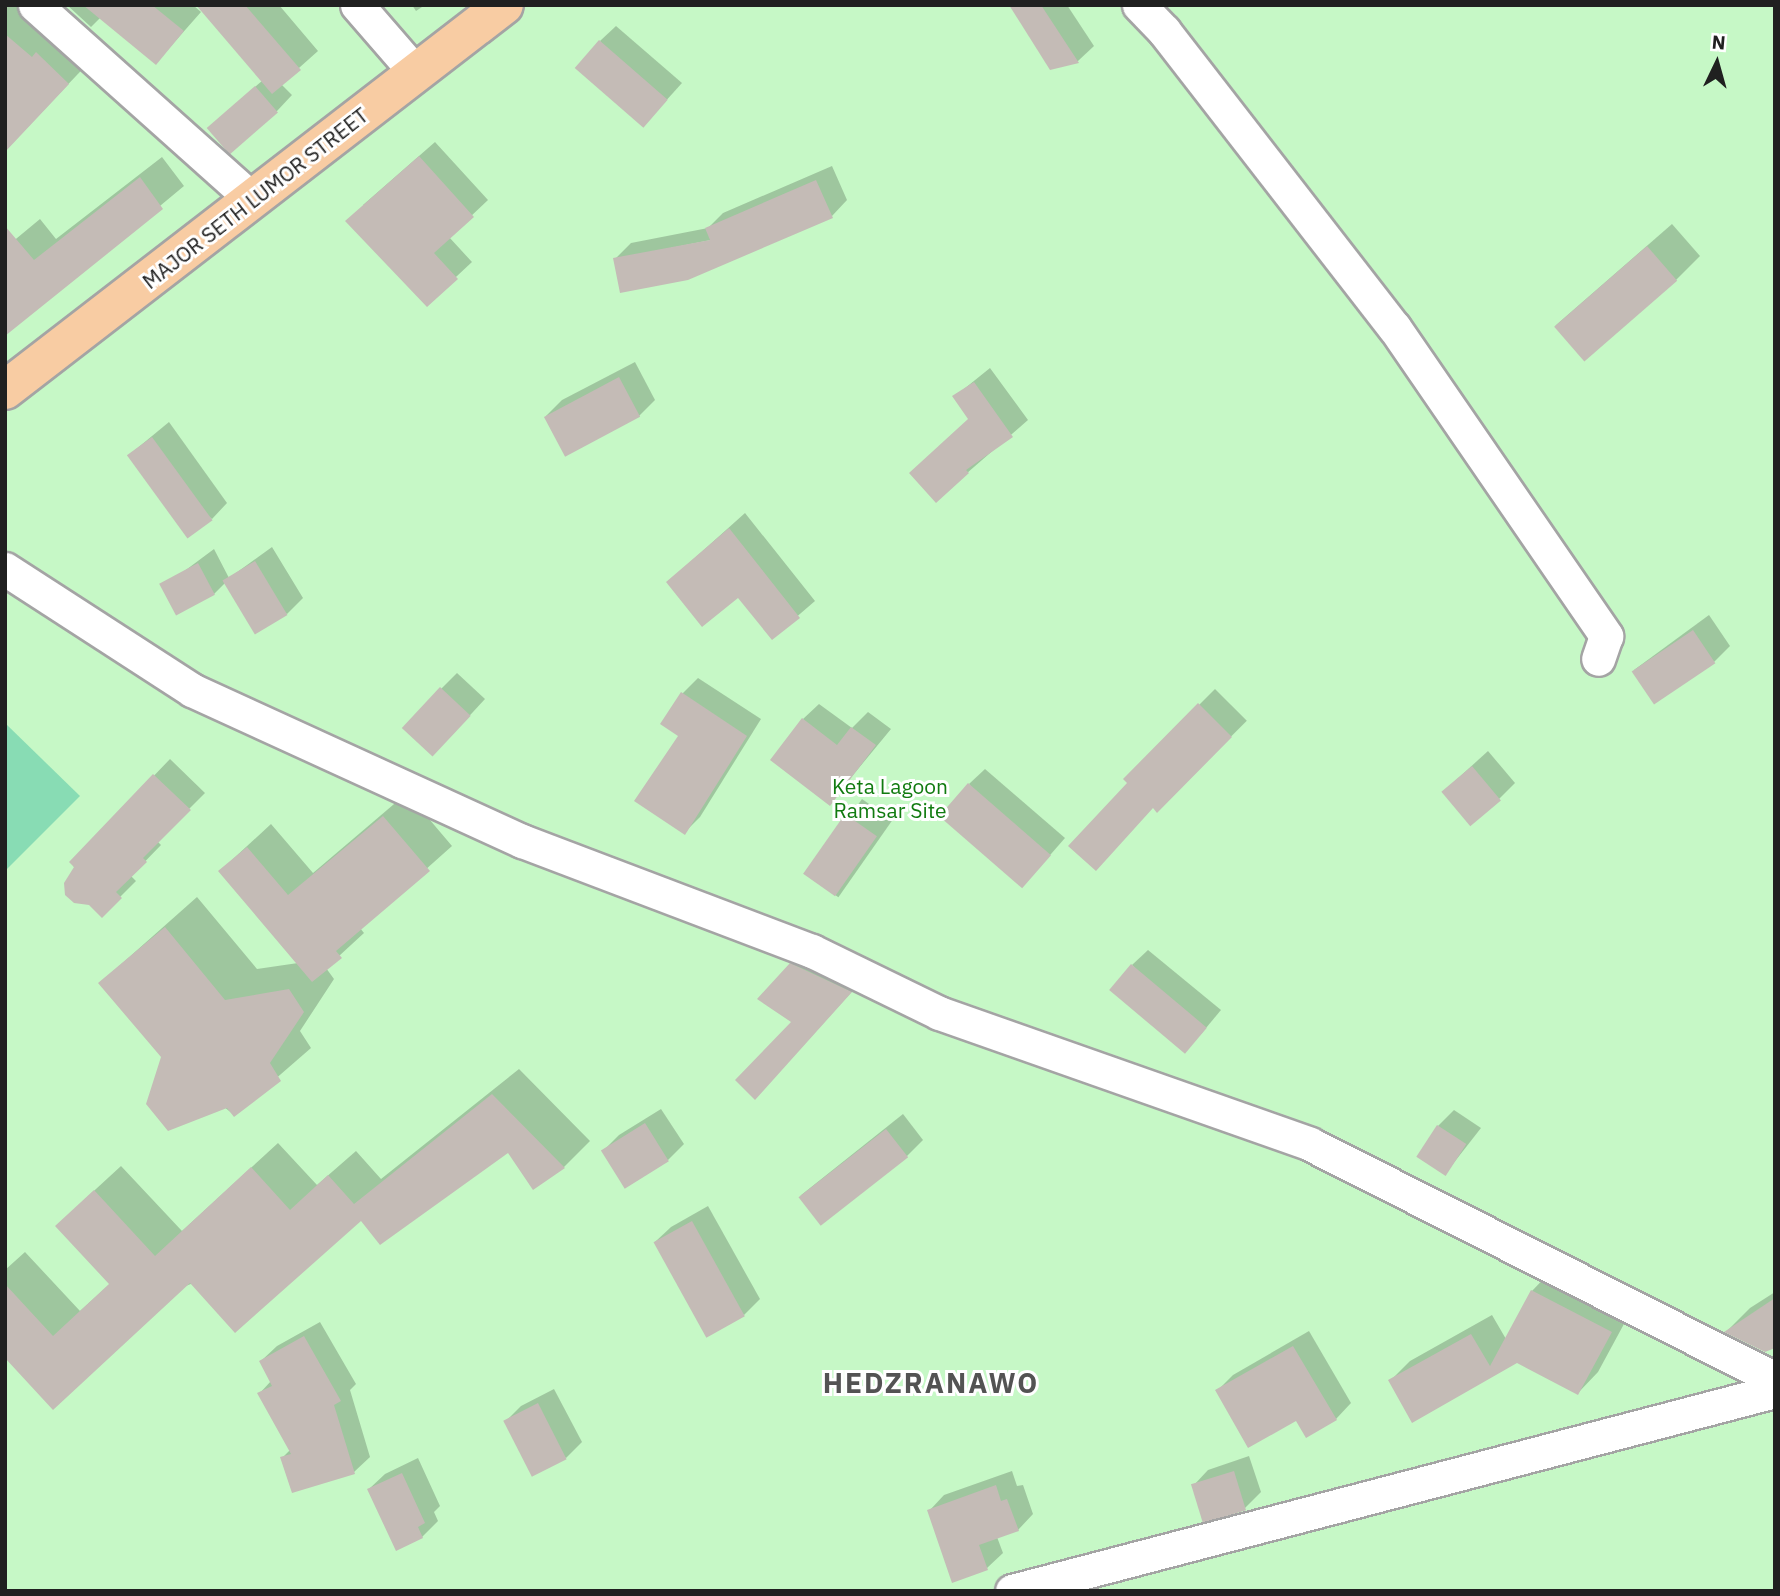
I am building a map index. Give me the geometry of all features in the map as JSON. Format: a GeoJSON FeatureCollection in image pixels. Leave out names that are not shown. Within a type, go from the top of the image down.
{"type":"FeatureCollection","features":[{"type":"Feature","properties":{"kind":"main road","name":"MAJOR SETH LUMOR STREET"},"geometry":{"type":"LineString","coordinates":[[5,390],[504,5]]}},
{"type":"Feature","properties":{"kind":"street"},"geometry":{"type":"LineString","coordinates":[[35,5],[253,200]]}},
{"type":"Feature","properties":{"kind":"street"},"geometry":{"type":"LineString","coordinates":[[357,5],[416,73]]}},
{"type":"Feature","properties":{"kind":"street"},"geometry":{"type":"LineString","coordinates":[[1139,5],[1172,41],[1394,327],[1606,636],[1598,659]]}},
{"type":"Feature","properties":{"kind":"street"},"geometry":{"type":"LineString","coordinates":[[5,569],[192,690],[522,841],[812,951],[939,1013],[1310,1144],[1775,1379]]}},
{"type":"Feature","properties":{"kind":"street"},"geometry":{"type":"LineString","coordinates":[[1012,1591],[1775,1391]]}},
{"type":"Feature","properties":{"kind":"green space","name":"Keta Lagoon Ramsar Site"},"geometry":{"type":"Polygon","coordinates":[[[5,5],[1775,5],[1775,1591],[5,1591],[5,5]]]}},
{"type":"Feature","properties":{"kind":"green space"},"geometry":{"type":"Polygon","coordinates":[[[5,723],[80,796],[5,871],[5,723]]]}},
{"type":"Feature","properties":{"kind":"building"},"geometry":{"type":"Polygon","coordinates":[[[83,5],[152,5],[184,31],[156,65],[83,5]]]}},
{"type":"Feature","properties":{"kind":"building"},"geometry":{"type":"Polygon","coordinates":[[[196,5],[245,5],[301,70],[272,94],[196,5]]]}},
{"type":"Feature","properties":{"kind":"building"},"geometry":{"type":"Polygon","coordinates":[[[1009,5],[1041,5],[1079,63],[1050,70],[1009,5]]]}},
{"type":"Feature","properties":{"kind":"building"},"geometry":{"type":"Polygon","coordinates":[[[5,34],[32,57],[36,52],[69,84],[5,152],[5,34]]]}},
{"type":"Feature","properties":{"kind":"building"},"geometry":{"type":"Polygon","coordinates":[[[599,40],[668,100],[643,128],[575,68],[599,40]]]}},
{"type":"Feature","properties":{"kind":"building"},"geometry":{"type":"Polygon","coordinates":[[[255,86],[278,112],[230,154],[207,128],[255,86]]]}},
{"type":"Feature","properties":{"kind":"building"},"geometry":{"type":"Polygon","coordinates":[[[419,156],[474,217],[434,253],[458,279],[427,307],[345,221],[419,156]]]}},
{"type":"Feature","properties":{"kind":"building"},"geometry":{"type":"Polygon","coordinates":[[[140,177],[163,209],[5,336],[5,226],[34,260],[140,177]]]}},
{"type":"Feature","properties":{"kind":"building"},"geometry":{"type":"Polygon","coordinates":[[[816,180],[833,218],[688,280],[620,293],[613,258],[710,240],[705,228],[816,180]]]}},
{"type":"Feature","properties":{"kind":"building"},"geometry":{"type":"Polygon","coordinates":[[[1647,246],[1677,281],[1584,361],[1554,327],[1647,246]]]}},
{"type":"Feature","properties":{"kind":"building"},"geometry":{"type":"Polygon","coordinates":[[[619,377],[640,417],[565,457],[544,417],[619,377]]]}},
{"type":"Feature","properties":{"kind":"building"},"geometry":{"type":"Polygon","coordinates":[[[974,382],[1013,437],[966,470],[969,473],[936,503],[909,473],[968,419],[952,396],[974,382]]]}},
{"type":"Feature","properties":{"kind":"building"},"geometry":{"type":"Polygon","coordinates":[[[152,437],[213,520],[187,539],[127,455],[152,437]]]}},
{"type":"Feature","properties":{"kind":"building"},"geometry":{"type":"Polygon","coordinates":[[[729,528],[800,618],[772,640],[738,598],[702,627],[666,582],[729,528]]]}},
{"type":"Feature","properties":{"kind":"building"},"geometry":{"type":"Polygon","coordinates":[[[255,561],[287,615],[255,635],[222,581],[255,561]]]}},
{"type":"Feature","properties":{"kind":"building"},"geometry":{"type":"Polygon","coordinates":[[[198,563],[215,595],[176,615],[159,584],[198,563]]]}},
{"type":"Feature","properties":{"kind":"building"},"geometry":{"type":"Polygon","coordinates":[[[1693,630],[1715,663],[1654,705],[1632,671],[1693,630]]]}},
{"type":"Feature","properties":{"kind":"building"},"geometry":{"type":"Polygon","coordinates":[[[440,687],[471,716],[433,757],[402,728],[440,687]]]}},
{"type":"Feature","properties":{"kind":"building"},"geometry":{"type":"Polygon","coordinates":[[[681,692],[747,736],[685,835],[634,801],[678,736],[660,724],[681,692]]]}},
{"type":"Feature","properties":{"kind":"building"},"geometry":{"type":"Polygon","coordinates":[[[1198,703],[1232,737],[1157,813],[1153,808],[1096,871],[1068,846],[1127,783],[1123,779],[1198,703]]]}},
{"type":"Feature","properties":{"kind":"building"},"geometry":{"type":"Polygon","coordinates":[[[802,718],[837,745],[851,727],[876,745],[830,806],[770,760],[802,718]]]}},
{"type":"Feature","properties":{"kind":"building"},"geometry":{"type":"Polygon","coordinates":[[[1472,766],[1501,800],[1470,826],[1441,792],[1472,766]]]}},
{"type":"Feature","properties":{"kind":"building"},"geometry":{"type":"Polygon","coordinates":[[[153,774],[191,810],[143,858],[147,862],[116,892],[122,898],[102,918],[89,905],[74,903],[65,895],[64,883],[74,867],[69,862],[153,774]]]}},
{"type":"Feature","properties":{"kind":"building"},"geometry":{"type":"Polygon","coordinates":[[[968,783],[1051,855],[1022,888],[939,816],[968,783]]]}},
{"type":"Feature","properties":{"kind":"building"},"geometry":{"type":"Polygon","coordinates":[[[845,814],[877,836],[835,896],[803,874],[845,814]]]}},
{"type":"Feature","properties":{"kind":"building"},"geometry":{"type":"Polygon","coordinates":[[[383,816],[430,871],[336,951],[342,958],[312,982],[218,871],[247,847],[288,895],[383,816]]]}},
{"type":"Feature","properties":{"kind":"building"},"geometry":{"type":"Polygon","coordinates":[[[165,927],[225,1000],[289,989],[304,1012],[270,1063],[281,1081],[234,1117],[227,1108],[168,1131],[146,1104],[161,1057],[98,983],[165,927]]]}},
{"type":"Feature","properties":{"kind":"building"},"geometry":{"type":"Polygon","coordinates":[[[790,963],[852,992],[755,1100],[735,1080],[791,1022],[757,999],[790,963]]]}},
{"type":"Feature","properties":{"kind":"building"},"geometry":{"type":"Polygon","coordinates":[[[1131,964],[1207,1028],[1185,1054],[1109,990],[1131,964]]]}},
{"type":"Feature","properties":{"kind":"building"},"geometry":{"type":"Polygon","coordinates":[[[492,1094],[565,1168],[533,1190],[508,1153],[380,1245],[361,1221],[235,1333],[190,1283],[53,1410],[5,1358],[5,1284],[53,1336],[109,1284],[55,1226],[94,1190],[155,1256],[251,1167],[290,1210],[328,1175],[354,1204],[492,1094]]]}},
{"type":"Feature","properties":{"kind":"building"},"geometry":{"type":"Polygon","coordinates":[[[645,1123],[669,1161],[625,1189],[601,1151],[645,1123]]]}},
{"type":"Feature","properties":{"kind":"building"},"geometry":{"type":"Polygon","coordinates":[[[1437,1125],[1466,1144],[1446,1176],[1416,1157],[1437,1125]]]}},
{"type":"Feature","properties":{"kind":"building"},"geometry":{"type":"Polygon","coordinates":[[[886,1129],[908,1157],[821,1226],[799,1197],[886,1129]]]}},
{"type":"Feature","properties":{"kind":"building"},"geometry":{"type":"Polygon","coordinates":[[[692,1221],[745,1316],[706,1338],[654,1242],[692,1221]]]}},
{"type":"Feature","properties":{"kind":"building"},"geometry":{"type":"Polygon","coordinates":[[[1531,1290],[1612,1332],[1578,1395],[1517,1363],[1412,1423],[1388,1380],[1471,1334],[1490,1366],[1531,1290]]]}},
{"type":"Feature","properties":{"kind":"building"},"geometry":{"type":"Polygon","coordinates":[[[1775,1298],[1775,1348],[1765,1352],[1724,1332],[1775,1298]]]}},
{"type":"Feature","properties":{"kind":"building"},"geometry":{"type":"Polygon","coordinates":[[[304,1336],[341,1401],[334,1405],[355,1474],[292,1493],[280,1457],[291,1454],[257,1393],[272,1386],[259,1361],[304,1336]]]}},
{"type":"Feature","properties":{"kind":"building"},"geometry":{"type":"Polygon","coordinates":[[[1293,1346],[1337,1420],[1306,1438],[1296,1421],[1248,1448],[1215,1390],[1293,1346]]]}},
{"type":"Feature","properties":{"kind":"building"},"geometry":{"type":"Polygon","coordinates":[[[538,1403],[567,1459],[532,1477],[503,1421],[538,1403]]]}},
{"type":"Feature","properties":{"kind":"building"},"geometry":{"type":"Polygon","coordinates":[[[1234,1471],[1246,1510],[1203,1523],[1191,1484],[1234,1471]]]}},
{"type":"Feature","properties":{"kind":"building"},"geometry":{"type":"Polygon","coordinates":[[[402,1473],[425,1523],[418,1527],[423,1538],[396,1551],[367,1489],[402,1473]]]}},
{"type":"Feature","properties":{"kind":"building"},"geometry":{"type":"Polygon","coordinates":[[[996,1485],[1001,1501],[1007,1499],[1019,1531],[979,1545],[988,1570],[952,1583],[927,1510],[996,1485]]]}},
{"type":"Feature","properties":{"kind":"district","name":"HEDZRANAWO"},"geometry":{"type":"Point","coordinates":[931,1383]}}]}
